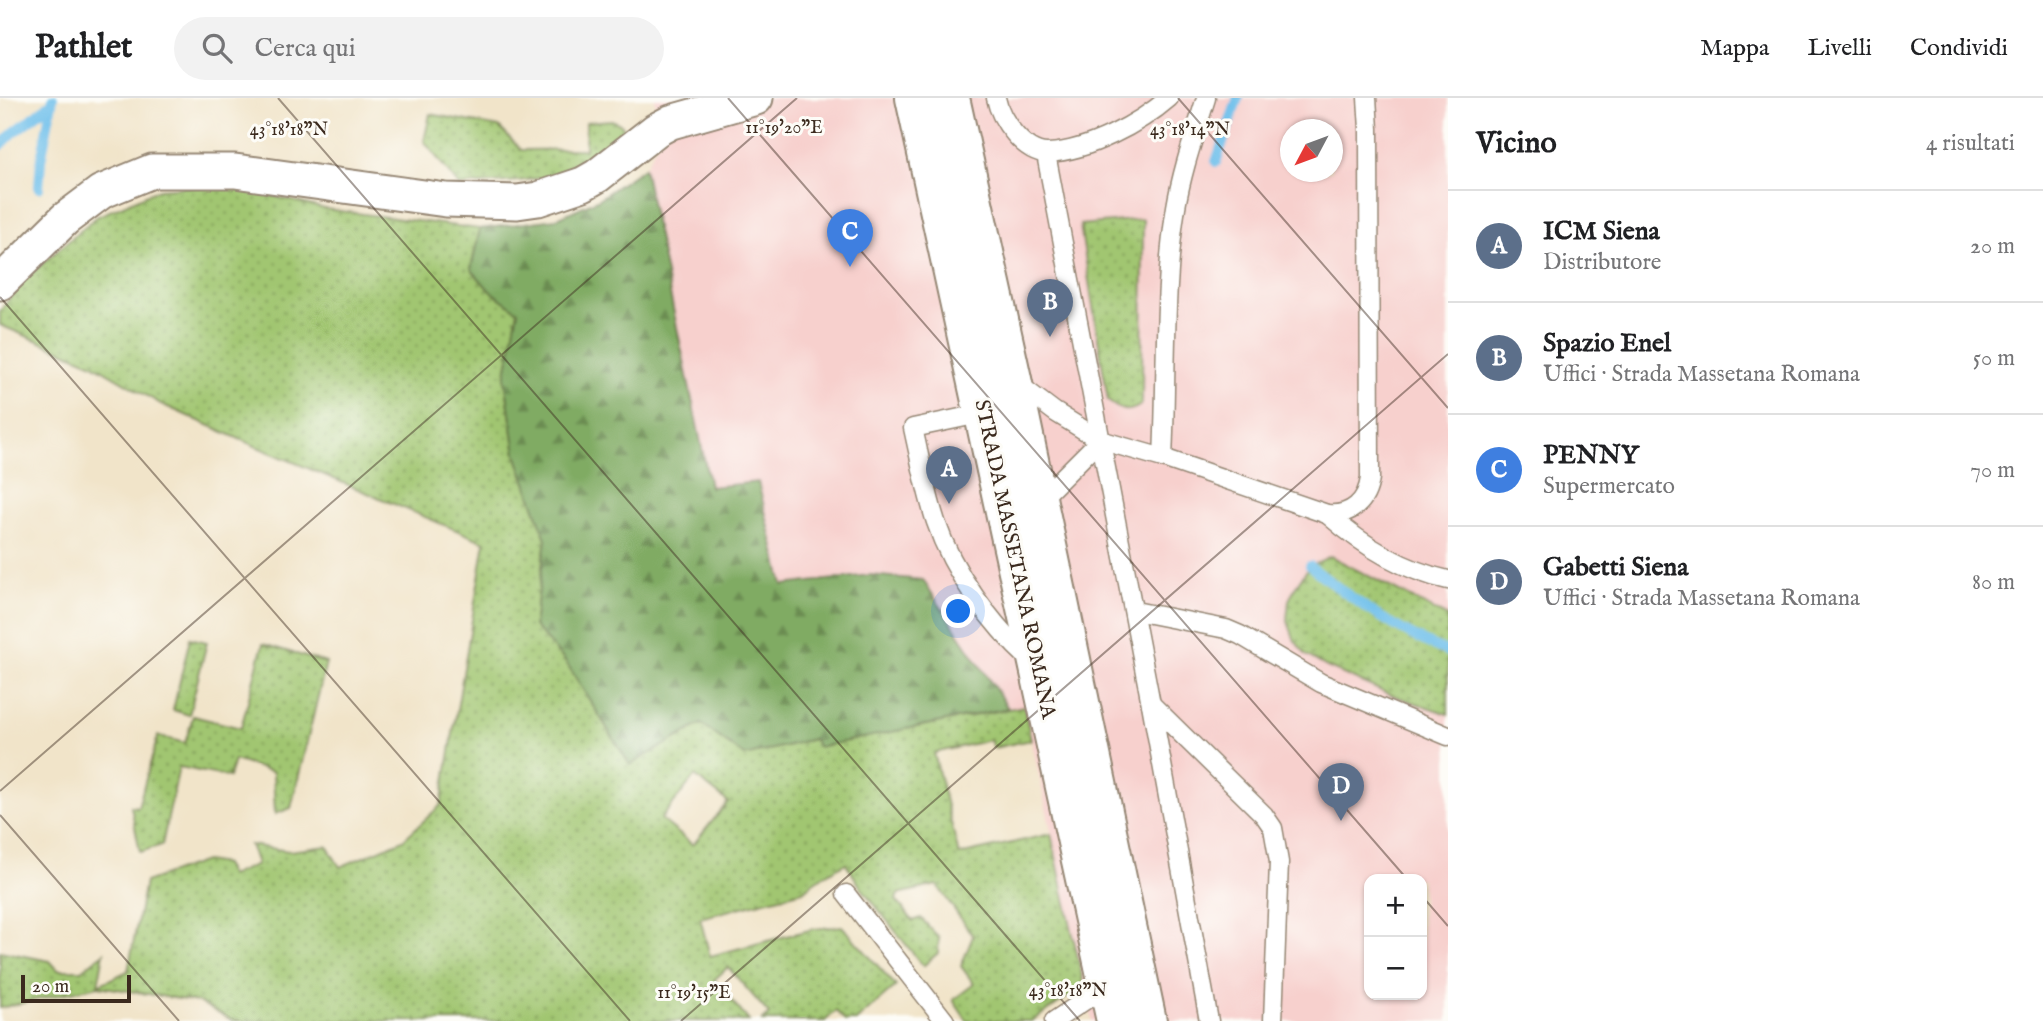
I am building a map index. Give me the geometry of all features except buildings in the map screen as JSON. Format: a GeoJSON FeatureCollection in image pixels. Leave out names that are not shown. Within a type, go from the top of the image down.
{"type":"FeatureCollection","features":[{"type":"Feature","properties":{"kind":"main road","name":"STRADA MASSETANA ROMANA"},"geometry":{"type":"LineString","coordinates":[[915,98],[1112,1003]]}},
{"type":"Feature","properties":{"kind":"main road","name":"STRADA MASSETANA ROMANA"},"geometry":{"type":"LineString","coordinates":[[950,98],[1147,1021]]}},
{"type":"Feature","properties":{"kind":"street"},"geometry":{"type":"LineString","coordinates":[[0,284],[65,219],[101,192],[152,171],[235,171],[446,200],[517,202],[538,199],[583,184],[671,122],[755,98]]}},
{"type":"Feature","properties":{"kind":"lane"},"geometry":{"type":"LineString","coordinates":[[996,98],[1005,121],[1015,134],[1029,146],[1046,154],[1087,145],[1142,119],[1169,98]]}},
{"type":"Feature","properties":{"kind":"lane"},"geometry":{"type":"LineString","coordinates":[[1163,458],[1171,245],[1176,204],[1185,166],[1206,98]]}},
{"type":"Feature","properties":{"kind":"lane"},"geometry":{"type":"LineString","coordinates":[[1327,514],[1345,513],[1358,505],[1366,496],[1370,478],[1367,98]]}},
{"type":"Feature","properties":{"kind":"lane"},"geometry":{"type":"LineString","coordinates":[[1046,154],[1135,611],[1209,1021]]}},
{"type":"Feature","properties":{"kind":"lane"},"geometry":{"type":"LineString","coordinates":[[1012,379],[1055,412],[1100,440],[1163,458],[1327,514],[1366,545],[1399,564],[1448,580]]}},
{"type":"Feature","properties":{"kind":"lane"},"geometry":{"type":"LineString","coordinates":[[984,413],[913,428],[936,521],[944,542],[971,589],[994,621],[1040,669]]}},
{"type":"Feature","properties":{"kind":"lane"},"geometry":{"type":"LineString","coordinates":[[1038,502],[1100,440]]}},
{"type":"Feature","properties":{"kind":"lane"},"geometry":{"type":"LineString","coordinates":[[1135,611],[1233,632],[1321,683],[1448,736]]}},
{"type":"Feature","properties":{"kind":"lane"},"geometry":{"type":"LineString","coordinates":[[1151,704],[1273,828],[1279,862],[1273,1021]]}},
{"type":"Feature","properties":{"kind":"lane"},"geometry":{"type":"LineString","coordinates":[[846,894],[945,1021]]}},
{"type":"Feature","properties":{"kind":"lane"},"geometry":{"type":"LineString","coordinates":[[1054,1021],[1112,1003]]}},
{"type":"Feature","properties":{"kind":"shaded area"},"geometry":{"type":"Polygon","coordinates":[[[654,98],[1448,98],[1448,617],[1330,556],[1295,641],[1306,655],[1327,667],[1386,693],[1448,714],[1448,1021],[1092,1021],[1024,706],[1008,708],[923,580],[870,575],[783,585],[758,483],[710,487],[644,168],[663,133],[654,98]]]}},
{"type":"Feature","properties":{"kind":"green space"},"geometry":{"type":"Polygon","coordinates":[[[430,114],[499,127],[521,150],[585,149],[586,122],[612,120],[622,125],[626,135],[586,163],[561,174],[459,186],[424,141],[430,114]]]}},
{"type":"Feature","properties":{"kind":"green space"},"geometry":{"type":"Polygon","coordinates":[[[644,168],[710,487],[758,482],[783,585],[870,575],[923,580],[1008,708],[819,747],[813,739],[745,756],[701,724],[630,765],[566,662],[534,626],[546,539],[516,454],[505,379],[518,311],[490,291],[471,269],[480,229],[555,219],[597,200],[644,168]]]}},
{"type":"Feature","properties":{"kind":"green space"},"geometry":{"type":"Polygon","coordinates":[[[225,184],[325,209],[480,229],[471,269],[490,291],[518,311],[505,379],[516,454],[546,539],[534,626],[566,662],[630,765],[701,724],[745,756],[813,739],[819,746],[1024,706],[1031,740],[993,748],[990,740],[934,753],[959,855],[1051,834],[1084,986],[1032,1021],[967,1021],[953,1000],[974,984],[961,966],[973,936],[937,885],[898,894],[896,900],[913,921],[921,918],[939,938],[938,953],[923,966],[860,886],[846,863],[816,880],[803,891],[700,918],[710,956],[813,929],[842,926],[896,986],[856,1021],[845,1021],[836,1011],[825,1021],[762,1021],[769,1014],[728,967],[714,980],[749,1021],[234,1021],[198,1002],[98,986],[0,1008],[0,951],[50,961],[58,970],[82,970],[104,953],[98,985],[128,971],[145,882],[205,861],[224,864],[230,876],[257,864],[250,845],[289,851],[327,846],[340,867],[403,840],[441,805],[485,542],[161,404],[91,363],[0,325],[0,311],[24,280],[96,217],[159,189],[225,184]],[[695,776],[661,819],[693,845],[728,802],[695,776]]]}},
{"type":"Feature","properties":{"kind":"green space"},"geometry":{"type":"Polygon","coordinates":[[[1143,219],[1142,404],[1125,410],[1108,401],[1080,225],[1143,219]]]}},
{"type":"Feature","properties":{"kind":"green space"},"geometry":{"type":"Polygon","coordinates":[[[1330,556],[1448,617],[1448,714],[1386,693],[1327,667],[1306,655],[1295,641],[1287,619],[1289,600],[1310,566],[1330,556]]]}},
{"type":"Feature","properties":{"kind":"green space"},"geometry":{"type":"Polygon","coordinates":[[[190,638],[207,642],[189,715],[173,710],[190,638]]]}},
{"type":"Feature","properties":{"kind":"green space"},"geometry":{"type":"Polygon","coordinates":[[[263,644],[326,663],[291,808],[275,814],[273,772],[234,760],[229,777],[179,767],[162,845],[140,852],[131,806],[138,807],[158,736],[185,743],[193,716],[241,728],[263,644]]]}},
{"type":"Feature","properties":{"kind":"waterway"},"geometry":{"type":"LineString","coordinates":[[39,188],[41,160],[53,98]]}},
{"type":"Feature","properties":{"kind":"waterway"},"geometry":{"type":"LineString","coordinates":[[1216,162],[1238,98]]}},
{"type":"Feature","properties":{"kind":"waterway"},"geometry":{"type":"LineString","coordinates":[[0,146],[52,103]]}},
{"type":"Feature","properties":{"kind":"waterway"},"geometry":{"type":"LineString","coordinates":[[1310,566],[1376,614],[1448,652]]}},
{"type":"Feature","properties":{"kind":"place","name":"PENNY"},"geometry":{"type":"Point","coordinates":[850,267]}},
{"type":"Feature","properties":{"kind":"place","name":"Spazio Enel"},"geometry":{"type":"Point","coordinates":[1050,337]}},
{"type":"Feature","properties":{"kind":"place","name":"ICM Siena"},"geometry":{"type":"Point","coordinates":[949,504]}},
{"type":"Feature","properties":{"kind":"place","name":"Gabetti Siena"},"geometry":{"type":"Point","coordinates":[1341,821]}}]}
